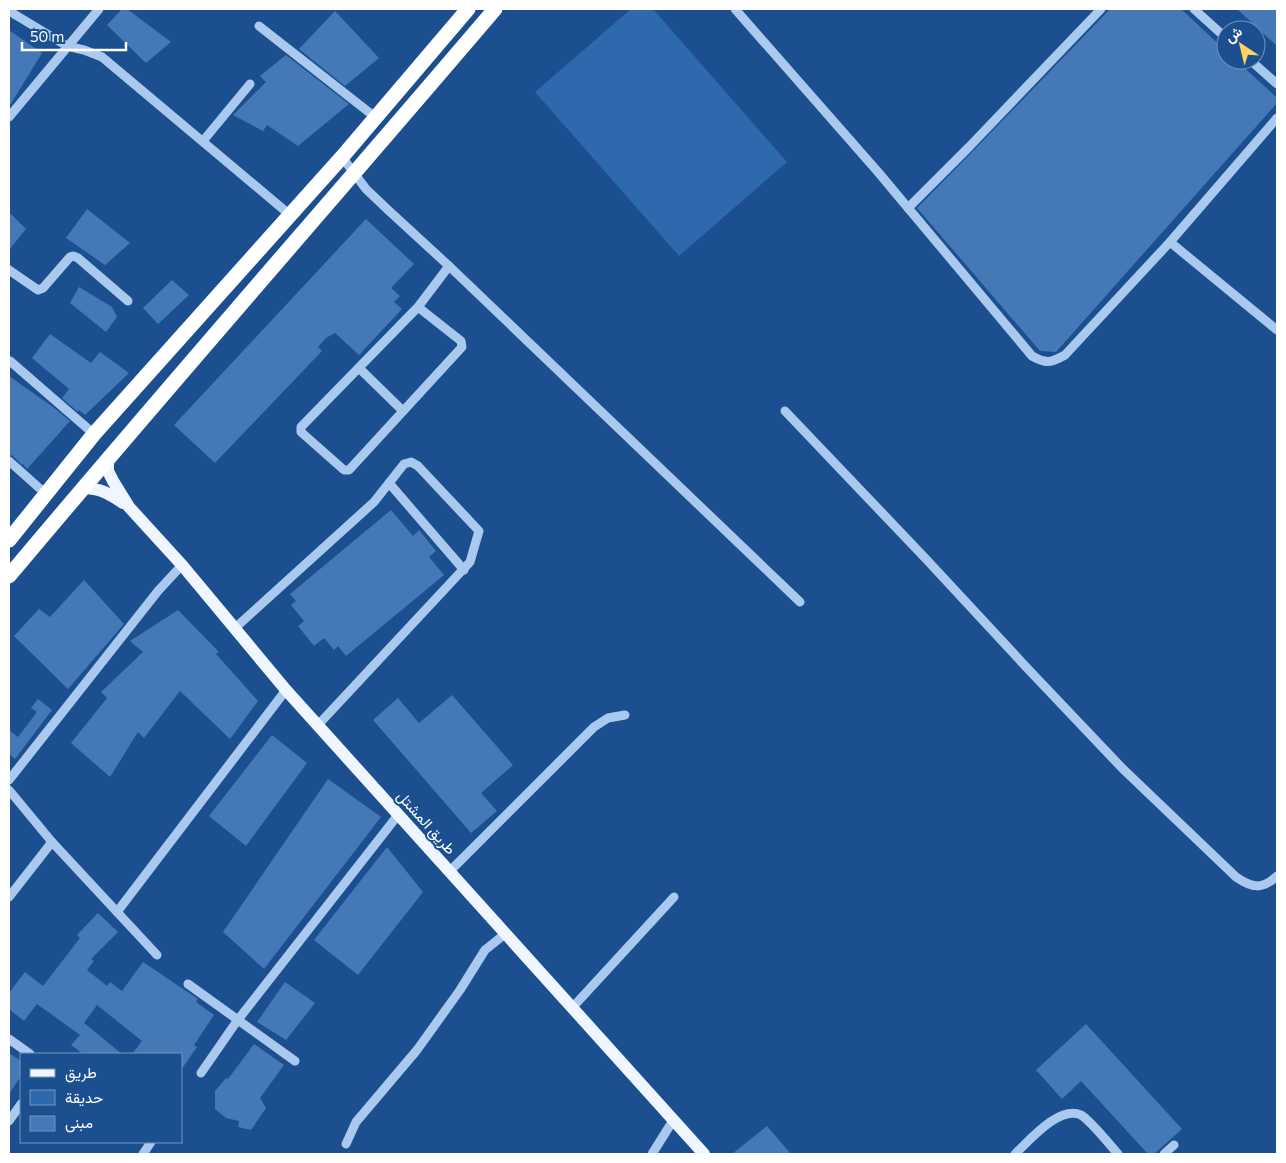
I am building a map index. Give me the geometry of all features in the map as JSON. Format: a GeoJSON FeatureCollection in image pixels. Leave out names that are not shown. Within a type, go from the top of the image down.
{"type":"FeatureCollection","features":[{"type":"Feature","properties":{"kind":"highway"},"geometry":{"type":"LineString","coordinates":[[9,540],[94,434],[342,157],[468,9]]}},
{"type":"Feature","properties":{"kind":"highway"},"geometry":{"type":"LineString","coordinates":[[9,576],[108,457],[495,9]]}},
{"type":"Feature","properties":{"kind":"main road","name":"طريق المشتل"},"geometry":{"type":"LineString","coordinates":[[108,457],[110,476],[130,507],[182,565],[286,690],[704,1154]]}},
{"type":"Feature","properties":{"kind":"main road","name":"طريق المشتل"},"geometry":{"type":"LineString","coordinates":[[83,488],[94,488],[107,492],[130,507]]}},
{"type":"Feature","properties":{"kind":"street"},"geometry":{"type":"LineString","coordinates":[[9,117],[99,9]]}},
{"type":"Feature","properties":{"kind":"street"},"geometry":{"type":"LineString","coordinates":[[735,9],[908,208],[1032,356],[1042,362],[1052,362],[1065,355],[1170,242],[1277,118]]}},
{"type":"Feature","properties":{"kind":"street"},"geometry":{"type":"LineString","coordinates":[[908,208],[1101,9]]}},
{"type":"Feature","properties":{"kind":"street"},"geometry":{"type":"LineString","coordinates":[[1194,9],[1216,29]]}},
{"type":"Feature","properties":{"kind":"street"},"geometry":{"type":"LineString","coordinates":[[9,10],[67,46],[102,57],[290,215]]}},
{"type":"Feature","properties":{"kind":"street"},"geometry":{"type":"LineString","coordinates":[[260,26],[375,118]]}},
{"type":"Feature","properties":{"kind":"street"},"geometry":{"type":"LineString","coordinates":[[1261,70],[1277,84]]}},
{"type":"Feature","properties":{"kind":"street"},"geometry":{"type":"LineString","coordinates":[[203,142],[250,84]]}},
{"type":"Feature","properties":{"kind":"street"},"geometry":{"type":"LineString","coordinates":[[342,157],[366,189],[800,602]]}},
{"type":"Feature","properties":{"kind":"street"},"geometry":{"type":"LineString","coordinates":[[1170,242],[1277,330]]}},
{"type":"Feature","properties":{"kind":"street"},"geometry":{"type":"LineString","coordinates":[[9,270],[38,290],[43,288],[73,256],[78,258],[128,301]]}},
{"type":"Feature","properties":{"kind":"street"},"geometry":{"type":"LineString","coordinates":[[418,307],[461,341],[462,347],[349,470],[346,471],[301,432],[301,427],[418,307],[449,266]]}},
{"type":"Feature","properties":{"kind":"street"},"geometry":{"type":"LineString","coordinates":[[10,361],[94,434]]}},
{"type":"Feature","properties":{"kind":"street"},"geometry":{"type":"LineString","coordinates":[[359,368],[403,411]]}},
{"type":"Feature","properties":{"kind":"street"},"geometry":{"type":"LineString","coordinates":[[785,411],[1041,683],[1178,823],[1246,884],[1258,887],[1270,882],[1277,876]]}},
{"type":"Feature","properties":{"kind":"street"},"geometry":{"type":"LineString","coordinates":[[9,461],[47,495]]}},
{"type":"Feature","properties":{"kind":"street"},"geometry":{"type":"LineString","coordinates":[[235,628],[374,502],[404,464],[411,462],[418,466],[479,531],[470,562],[464,570],[318,725]]}},
{"type":"Feature","properties":{"kind":"street"},"geometry":{"type":"LineString","coordinates":[[389,483],[464,570]]}},
{"type":"Feature","properties":{"kind":"street"},"geometry":{"type":"LineString","coordinates":[[9,780],[158,591],[182,565]]}},
{"type":"Feature","properties":{"kind":"street"},"geometry":{"type":"LineString","coordinates":[[117,912],[286,690]]}},
{"type":"Feature","properties":{"kind":"street"},"geometry":{"type":"LineString","coordinates":[[449,872],[594,727],[608,718],[624,715]]}},
{"type":"Feature","properties":{"kind":"street"},"geometry":{"type":"LineString","coordinates":[[9,790],[52,842],[157,955]]}},
{"type":"Feature","properties":{"kind":"street"},"geometry":{"type":"LineString","coordinates":[[201,1073],[237,1021],[398,815]]}},
{"type":"Feature","properties":{"kind":"street"},"geometry":{"type":"LineString","coordinates":[[9,897],[52,842]]}},
{"type":"Feature","properties":{"kind":"street"},"geometry":{"type":"LineString","coordinates":[[572,1008],[674,897]]}},
{"type":"Feature","properties":{"kind":"street"},"geometry":{"type":"LineString","coordinates":[[346,1144],[356,1122],[417,1050],[460,990],[485,950],[505,934]]}},
{"type":"Feature","properties":{"kind":"street"},"geometry":{"type":"LineString","coordinates":[[188,984],[295,1062]]}},
{"type":"Feature","properties":{"kind":"street"},"geometry":{"type":"LineString","coordinates":[[9,1039],[29,1053]]}},
{"type":"Feature","properties":{"kind":"street"},"geometry":{"type":"LineString","coordinates":[[9,1121],[20,1105]]}},
{"type":"Feature","properties":{"kind":"street"},"geometry":{"type":"LineString","coordinates":[[1014,1154],[1052,1120],[1064,1114],[1074,1113],[1082,1116],[1118,1154]]}},
{"type":"Feature","properties":{"kind":"street"},"geometry":{"type":"LineString","coordinates":[[652,1154],[674,1119]]}},
{"type":"Feature","properties":{"kind":"street"},"geometry":{"type":"LineString","coordinates":[[143,1154],[151,1143]]}},
{"type":"Feature","properties":{"kind":"street"},"geometry":{"type":"LineString","coordinates":[[1164,1154],[1174,1145]]}},
{"type":"Feature","properties":{"kind":"green space"},"geometry":{"type":"Polygon","coordinates":[[[631,9],[653,9],[787,162],[679,256],[535,92],[631,9]]]}},
{"type":"Feature","properties":{"kind":"building"},"geometry":{"type":"Polygon","coordinates":[[[122,9],[127,9],[171,42],[146,63],[107,25],[122,9]]]}},
{"type":"Feature","properties":{"kind":"building"},"geometry":{"type":"Polygon","coordinates":[[[1110,9],[1181,9],[1216,42],[1216,70],[1247,70],[1277,98],[1277,103],[1056,352],[1040,351],[917,208],[1110,9]]]}},
{"type":"Feature","properties":{"kind":"building"},"geometry":{"type":"Polygon","coordinates":[[[1237,9],[1277,9],[1277,46],[1266,36],[1266,20],[1249,20],[1237,9]]]}},
{"type":"Feature","properties":{"kind":"building"},"geometry":{"type":"Polygon","coordinates":[[[335,11],[379,58],[345,86],[299,49],[335,11]]]}},
{"type":"Feature","properties":{"kind":"building"},"geometry":{"type":"Polygon","coordinates":[[[9,30],[42,53],[9,107],[9,30]]]}},
{"type":"Feature","properties":{"kind":"building"},"geometry":{"type":"Polygon","coordinates":[[[286,55],[349,104],[298,146],[267,125],[263,131],[233,115],[266,82],[260,76],[286,55]]]}},
{"type":"Feature","properties":{"kind":"building"},"geometry":{"type":"Polygon","coordinates":[[[87,209],[130,243],[105,265],[66,238],[87,209]]]}},
{"type":"Feature","properties":{"kind":"building"},"geometry":{"type":"Polygon","coordinates":[[[9,212],[26,229],[9,250],[9,212]]]}},
{"type":"Feature","properties":{"kind":"building"},"geometry":{"type":"Polygon","coordinates":[[[366,219],[414,264],[391,288],[400,296],[394,302],[402,309],[359,355],[335,333],[326,338],[318,347],[322,351],[215,463],[174,425],[366,219]]]}},
{"type":"Feature","properties":{"kind":"building"},"geometry":{"type":"Polygon","coordinates":[[[172,280],[189,295],[158,324],[143,308],[172,280]]]}},
{"type":"Feature","properties":{"kind":"building"},"geometry":{"type":"Polygon","coordinates":[[[79,287],[112,307],[117,317],[106,332],[70,303],[79,287]]]}},
{"type":"Feature","properties":{"kind":"building"},"geometry":{"type":"Polygon","coordinates":[[[50,334],[91,363],[100,352],[129,373],[85,415],[79,410],[78,412],[62,398],[69,389],[32,358],[50,334]]]}},
{"type":"Feature","properties":{"kind":"building"},"geometry":{"type":"Polygon","coordinates":[[[9,376],[70,421],[27,469],[13,456],[9,455],[9,376]]]}},
{"type":"Feature","properties":{"kind":"building"},"geometry":{"type":"Polygon","coordinates":[[[391,510],[413,536],[419,530],[436,551],[429,557],[444,575],[346,656],[338,646],[334,650],[324,638],[314,646],[298,626],[304,621],[291,605],[296,601],[290,594],[391,510]]]}},
{"type":"Feature","properties":{"kind":"building"},"geometry":{"type":"Polygon","coordinates":[[[84,580],[124,624],[68,689],[14,636],[39,609],[50,617],[84,580]]]}},
{"type":"Feature","properties":{"kind":"building"},"geometry":{"type":"Polygon","coordinates":[[[178,610],[219,652],[216,654],[258,701],[230,739],[180,691],[144,738],[138,732],[110,777],[71,743],[107,698],[101,692],[143,652],[130,641],[178,610]]]}},
{"type":"Feature","properties":{"kind":"building"},"geometry":{"type":"Polygon","coordinates":[[[452,695],[513,765],[481,793],[497,811],[471,833],[373,720],[398,698],[419,723],[452,695]]]}},
{"type":"Feature","properties":{"kind":"building"},"geometry":{"type":"Polygon","coordinates":[[[38,699],[52,710],[15,759],[9,754],[9,730],[18,737],[37,712],[31,708],[38,699]]]}},
{"type":"Feature","properties":{"kind":"building"},"geometry":{"type":"Polygon","coordinates":[[[272,735],[307,763],[246,846],[209,816],[272,735]]]}},
{"type":"Feature","properties":{"kind":"building"},"geometry":{"type":"Polygon","coordinates":[[[328,779],[381,817],[264,969],[223,932],[328,779]]]}},
{"type":"Feature","properties":{"kind":"building"},"geometry":{"type":"Polygon","coordinates":[[[387,847],[423,892],[358,975],[314,940],[387,847]]]}},
{"type":"Feature","properties":{"kind":"building"},"geometry":{"type":"Polygon","coordinates":[[[98,913],[118,932],[91,959],[94,961],[87,970],[107,986],[110,982],[122,991],[143,962],[198,999],[196,1002],[214,1015],[194,1045],[197,1047],[182,1069],[182,1053],[133,1053],[142,1041],[97,1005],[84,1023],[121,1053],[82,1053],[71,1045],[80,1035],[37,1004],[24,1021],[9,1009],[9,993],[25,972],[43,986],[80,938],[77,935],[98,913]]]}},
{"type":"Feature","properties":{"kind":"building"},"geometry":{"type":"Polygon","coordinates":[[[285,982],[315,1003],[286,1040],[257,1022],[285,982]]]}},
{"type":"Feature","properties":{"kind":"building"},"geometry":{"type":"Polygon","coordinates":[[[1086,1024],[1182,1129],[1154,1154],[1148,1154],[1081,1081],[1062,1099],[1036,1070],[1086,1024]]]}},
{"type":"Feature","properties":{"kind":"building"},"geometry":{"type":"Polygon","coordinates":[[[254,1044],[284,1065],[260,1098],[266,1108],[251,1130],[238,1127],[239,1121],[226,1118],[215,1109],[215,1091],[226,1078],[228,1079],[254,1044]]]}},
{"type":"Feature","properties":{"kind":"building"},"geometry":{"type":"Polygon","coordinates":[[[9,1053],[20,1060],[20,1078],[9,1094],[9,1053]]]}},
{"type":"Feature","properties":{"kind":"building"},"geometry":{"type":"Polygon","coordinates":[[[767,1126],[791,1154],[732,1154],[767,1126]]]}}]}
